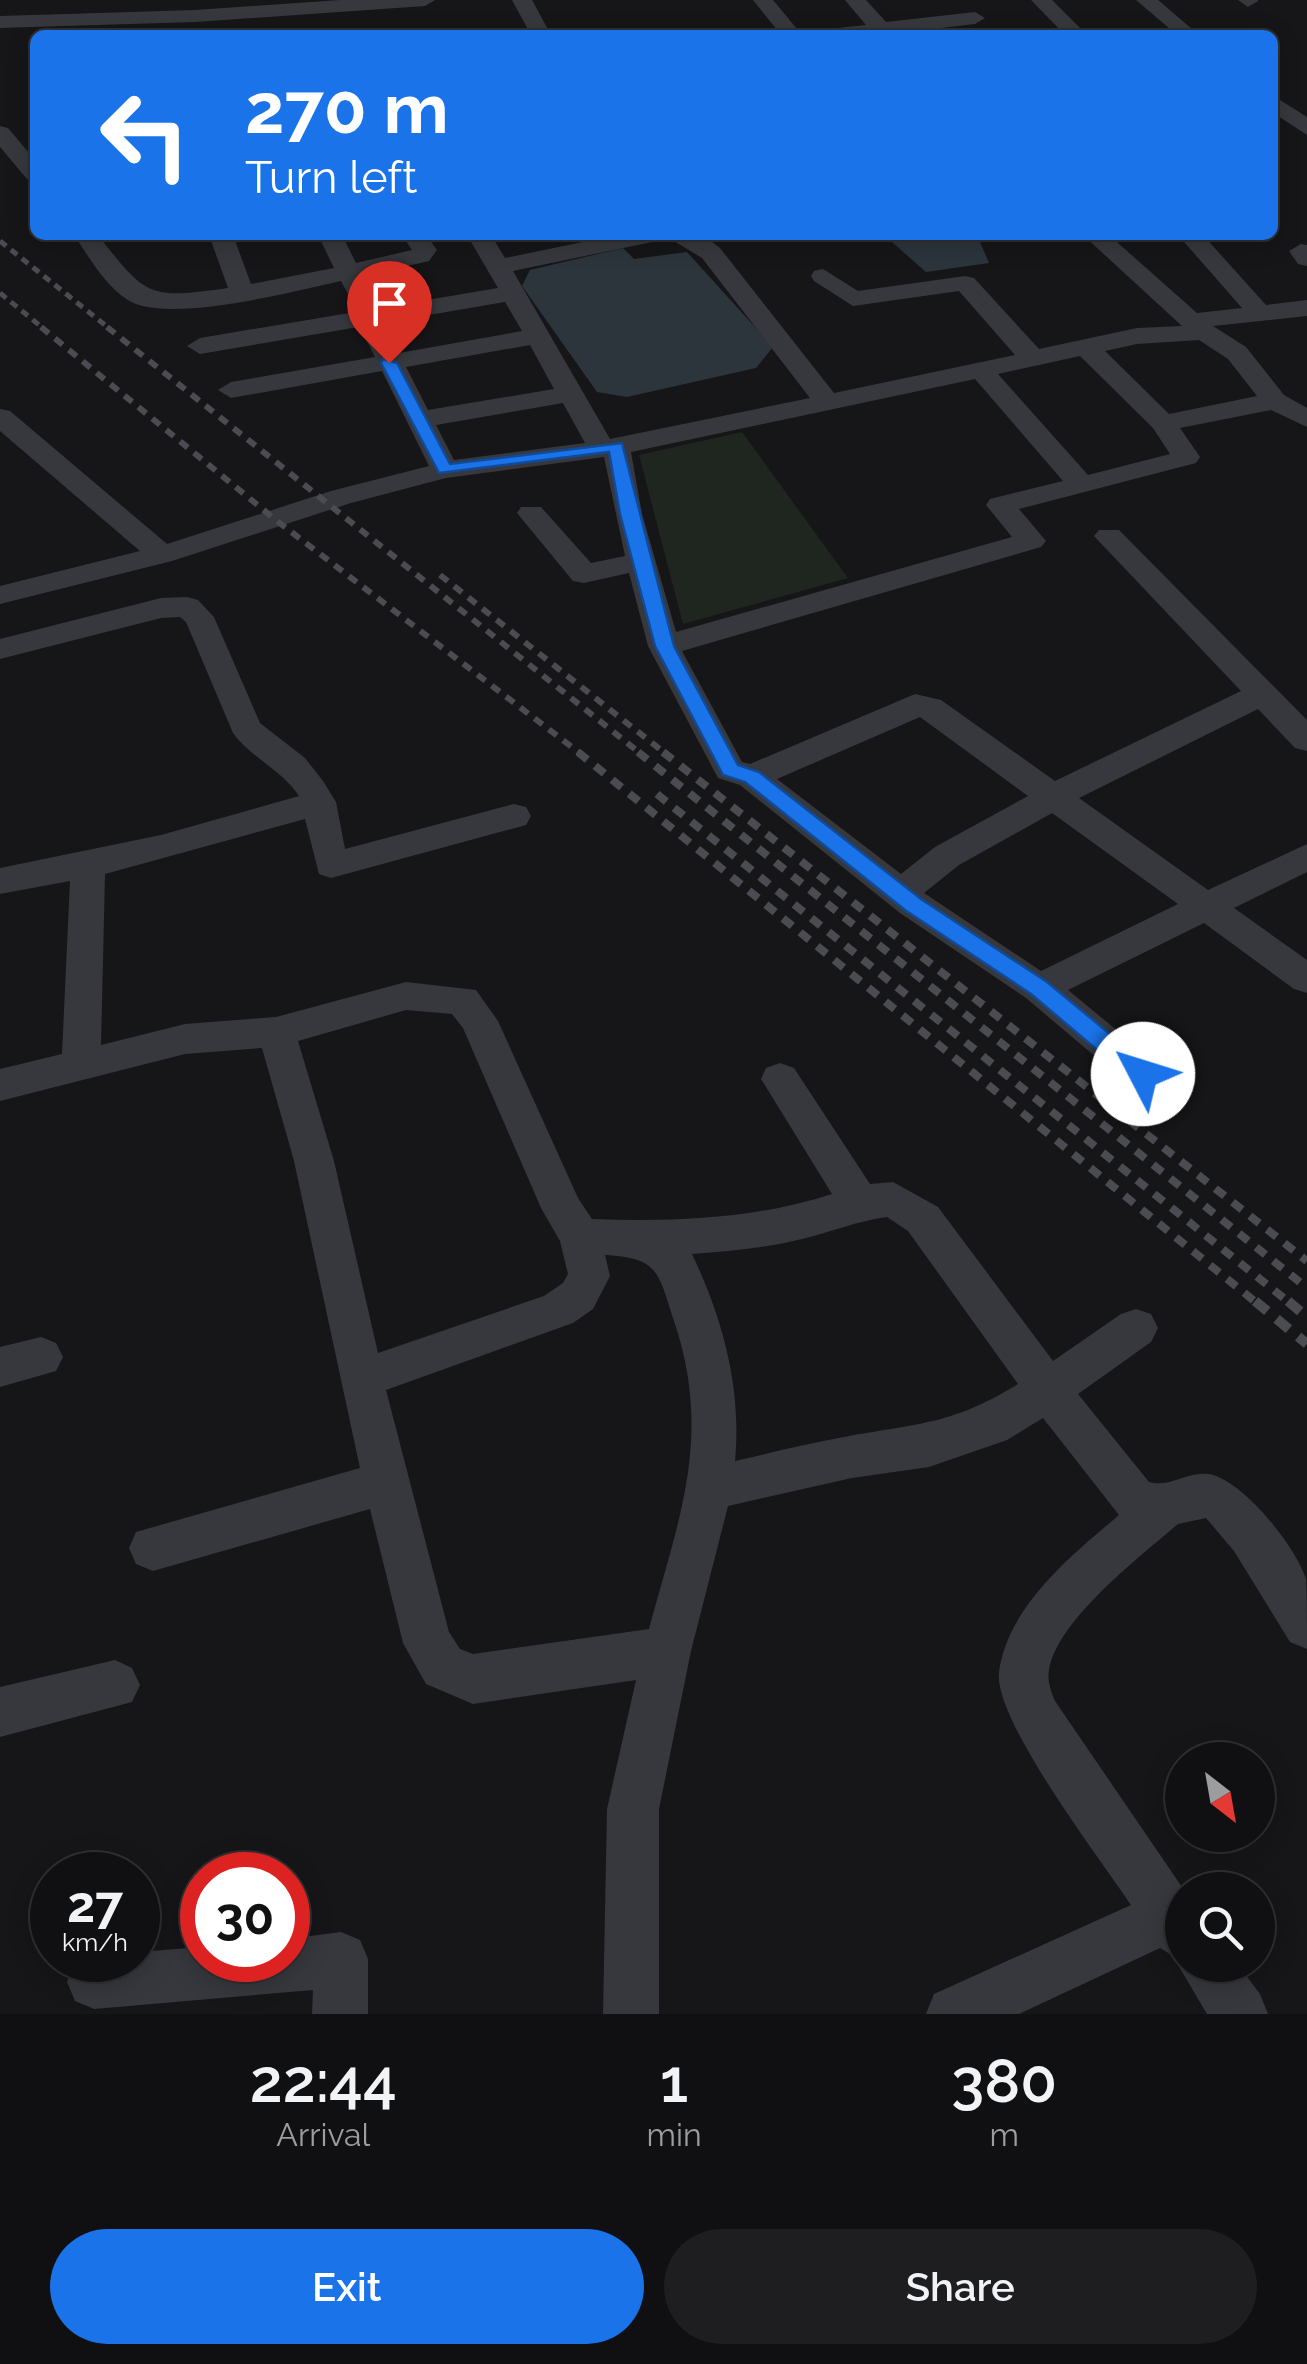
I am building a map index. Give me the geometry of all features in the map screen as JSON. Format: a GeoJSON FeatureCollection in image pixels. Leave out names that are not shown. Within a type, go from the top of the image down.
{"type":"FeatureCollection","features":[{"type":"Feature","properties":{"kind":"street"},"geometry":{"type":"LineString","coordinates":[[8,21],[17,3],[36,0]]}},
{"type":"Feature","properties":{"kind":"street"},"geometry":{"type":"LineString","coordinates":[[8,21],[57,10],[169,8],[196,26],[296,11],[355,14],[425,0]]}},
{"type":"Feature","properties":{"kind":"street"},"geometry":{"type":"LineString","coordinates":[[522,0],[537,30]]}},
{"type":"Feature","properties":{"kind":"street"},"geometry":{"type":"LineString","coordinates":[[763,0],[788,30]]}},
{"type":"Feature","properties":{"kind":"street"},"geometry":{"type":"LineString","coordinates":[[856,0],[895,30],[975,18]]}},
{"type":"Feature","properties":{"kind":"street"},"geometry":{"type":"LineString","coordinates":[[958,0],[987,30]]}},
{"type":"Feature","properties":{"kind":"street"},"geometry":{"type":"LineString","coordinates":[[1040,0],[1072,30]]}},
{"type":"Feature","properties":{"kind":"street"},"geometry":{"type":"LineString","coordinates":[[1146,0],[1183,30]]}},
{"type":"Feature","properties":{"kind":"street"},"geometry":{"type":"LineString","coordinates":[[296,11],[302,30]]}},
{"type":"Feature","properties":{"kind":"street"},"geometry":{"type":"LineString","coordinates":[[1278,106],[1305,127]]}},
{"type":"Feature","properties":{"kind":"street"},"geometry":{"type":"LineString","coordinates":[[1278,129],[1305,127]]}},
{"type":"Feature","properties":{"kind":"street"},"geometry":{"type":"LineString","coordinates":[[0,133],[30,168]]}},
{"type":"Feature","properties":{"kind":"street"},"geometry":{"type":"LineString","coordinates":[[90,240],[132,292],[144,300],[182,302],[420,256],[426,250],[418,240]]}},
{"type":"Feature","properties":{"kind":"street"},"geometry":{"type":"LineString","coordinates":[[223,240],[242,292]]}},
{"type":"Feature","properties":{"kind":"street"},"geometry":{"type":"LineString","coordinates":[[332,240],[389,363],[445,470]]}},
{"type":"Feature","properties":{"kind":"street"},"geometry":{"type":"LineString","coordinates":[[482,240],[572,394],[609,448],[664,646],[730,770],[752,777],[902,893],[1039,988],[1169,1096]]}},
{"type":"Feature","properties":{"kind":"street"},"geometry":{"type":"LineString","coordinates":[[498,268],[629,240]]}},
{"type":"Feature","properties":{"kind":"street"},"geometry":{"type":"LineString","coordinates":[[694,240],[711,253],[828,402]]}},
{"type":"Feature","properties":{"kind":"street"},"geometry":{"type":"LineString","coordinates":[[1101,240],[1198,326],[1237,353],[1275,401],[1307,419]]}},
{"type":"Feature","properties":{"kind":"street"},"geometry":{"type":"LineString","coordinates":[[1194,240],[1258,312]]}},
{"type":"Feature","properties":{"kind":"street"},"geometry":{"type":"LineString","coordinates":[[823,276],[854,299],[965,283],[1033,359]]}},
{"type":"Feature","properties":{"kind":"street"},"geometry":{"type":"LineString","coordinates":[[200,346],[514,294]]}},
{"type":"Feature","properties":{"kind":"street"},"geometry":{"type":"LineString","coordinates":[[0,595],[162,555],[277,521],[341,497],[445,470],[609,448],[1086,346],[1258,312],[1307,308]]}},
{"type":"Feature","properties":{"kind":"street"},"geometry":{"type":"LineString","coordinates":[[231,390],[539,336]]}},
{"type":"Feature","properties":{"kind":"street"},"geometry":{"type":"LineString","coordinates":[[664,646],[1032,541],[1000,505],[1170,464],[1186,456],[1162,422],[1086,346]]}},
{"type":"Feature","properties":{"kind":"street"},"geometry":{"type":"LineString","coordinates":[[980,369],[1080,485]]}},
{"type":"Feature","properties":{"kind":"street"},"geometry":{"type":"LineString","coordinates":[[421,419],[572,394]]}},
{"type":"Feature","properties":{"kind":"street"},"geometry":{"type":"LineString","coordinates":[[1162,422],[1275,401]]}},
{"type":"Feature","properties":{"kind":"street"},"geometry":{"type":"LineString","coordinates":[[0,417],[162,555]]}},
{"type":"Feature","properties":{"kind":"street"},"geometry":{"type":"LineString","coordinates":[[531,513],[584,574],[641,560]]}},
{"type":"Feature","properties":{"kind":"street"},"geometry":{"type":"LineString","coordinates":[[1109,536],[1307,740]]}},
{"type":"Feature","properties":{"kind":"street"},"geometry":{"type":"LineString","coordinates":[[0,649],[161,608],[187,606],[200,617],[244,726],[254,740],[306,777],[319,802],[332,865],[514,816]]}},
{"type":"Feature","properties":{"kind":"street"},"geometry":{"type":"LineString","coordinates":[[902,893],[947,856],[1100,771],[1261,694]]}},
{"type":"Feature","properties":{"kind":"street"},"geometry":{"type":"LineString","coordinates":[[752,777],[915,706],[945,716],[1307,979]]}},
{"type":"Feature","properties":{"kind":"street"},"geometry":{"type":"LineString","coordinates":[[0,882],[88,868],[319,802]]}},
{"type":"Feature","properties":{"kind":"street"},"geometry":{"type":"LineString","coordinates":[[1039,988],[1307,857]]}},
{"type":"Feature","properties":{"kind":"street"},"geometry":{"type":"LineString","coordinates":[[81,1063],[88,868]]}},
{"type":"Feature","properties":{"kind":"street"},"geometry":{"type":"LineString","coordinates":[[0,1085],[185,1038],[276,1032],[406,996],[462,1000],[479,1021],[562,1208],[580,1236],[590,1276],[578,1296],[558,1310],[361,1378]]}},
{"type":"Feature","properties":{"kind":"street"},"geometry":{"type":"LineString","coordinates":[[276,1032],[314,1161],[361,1378],[427,1643],[443,1668],[473,1678],[666,1650]]}},
{"type":"Feature","properties":{"kind":"street"},"geometry":{"type":"LineString","coordinates":[[780,1079],[860,1203]]}},
{"type":"Feature","properties":{"kind":"street"},"geometry":{"type":"LineString","coordinates":[[580,1236],[647,1238],[739,1233],[804,1222],[860,1203],[892,1200],[924,1219],[1048,1390],[1134,1499],[1162,1508]]}},
{"type":"Feature","properties":{"kind":"street"},"geometry":{"type":"LineString","coordinates":[[632,2014],[632,1809],[666,1650],[710,1488],[717,1416],[707,1354],[676,1266],[647,1238]]}},
{"type":"Feature","properties":{"kind":"street"},"geometry":{"type":"LineString","coordinates":[[710,1488],[929,1446],[991,1425],[1136,1328]]}},
{"type":"Feature","properties":{"kind":"street"},"geometry":{"type":"LineString","coordinates":[[154,1548],[388,1482]]}},
{"type":"Feature","properties":{"kind":"street"},"geometry":{"type":"LineString","coordinates":[[1165,1908],[1034,1716],[1023,1675],[1032,1644],[1070,1592],[1162,1508],[1184,1498],[1216,1498],[1240,1518],[1307,1625]]}},
{"type":"Feature","properties":{"kind":"street"},"geometry":{"type":"LineString","coordinates":[[0,1712],[115,1685]]}},
{"type":"Feature","properties":{"kind":"street"},"geometry":{"type":"LineString","coordinates":[[954,2014],[1165,1928]]}},
{"type":"Feature","properties":{"kind":"street"},"geometry":{"type":"LineString","coordinates":[[160,1976],[341,1959],[340,2014]]}},
{"type":"Feature","properties":{"kind":"street"},"geometry":{"type":"LineString","coordinates":[[1217,1982],[1240,2014]]}},
{"type":"Feature","properties":{"kind":"shaded area"},"geometry":{"type":"Polygon","coordinates":[[[890,240],[979,240],[989,263],[926,272],[890,240]]]}},
{"type":"Feature","properties":{"kind":"shaded area"},"geometry":{"type":"Polygon","coordinates":[[[623,248],[634,259],[687,252],[773,347],[756,368],[627,397],[597,392],[522,286],[530,270],[623,248]]]}},
{"type":"Feature","properties":{"kind":"shaded area"},"geometry":{"type":"Polygon","coordinates":[[[742,432],[848,578],[683,624],[639,455],[742,432]]]}},
{"type":"Feature","properties":{"kind":"railway"},"geometry":{"type":"LineString","coordinates":[[0,241],[110,329]]}},
{"type":"Feature","properties":{"kind":"railway"},"geometry":{"type":"LineString","coordinates":[[0,293],[44,329]]}},
{"type":"Feature","properties":{"kind":"railway"},"geometry":{"type":"LineString","coordinates":[[41,327],[277,521],[581,754]]}},
{"type":"Feature","properties":{"kind":"railway"},"geometry":{"type":"LineString","coordinates":[[107,327],[641,754]]}},
{"type":"Feature","properties":{"kind":"railway"},"geometry":{"type":"LineString","coordinates":[[440,575],[666,754]]}},
{"type":"Feature","properties":{"kind":"railway"},"geometry":{"type":"LineString","coordinates":[[578,752],[1258,1304]]}},
{"type":"Feature","properties":{"kind":"railway"},"geometry":{"type":"LineString","coordinates":[[638,752],[1307,1288]]}},
{"type":"Feature","properties":{"kind":"railway"},"geometry":{"type":"LineString","coordinates":[[663,752],[1307,1261]]}},
{"type":"Feature","properties":{"kind":"railway"},"geometry":{"type":"LineString","coordinates":[[657,794],[1291,1304]]}},
{"type":"Feature","properties":{"kind":"railway"},"geometry":{"type":"LineString","coordinates":[[1255,1301],[1307,1344]]}},
{"type":"Feature","properties":{"kind":"railway"},"geometry":{"type":"LineString","coordinates":[[1288,1301],[1307,1317]]}},
{"type":"Feature","properties":{"kind":"route"},"geometry":{"type":"LineString","coordinates":[[389,363],[445,470],[616,446],[628,514],[664,646],[730,770],[752,777],[913,904],[1039,988],[1143,1074]]}}]}
